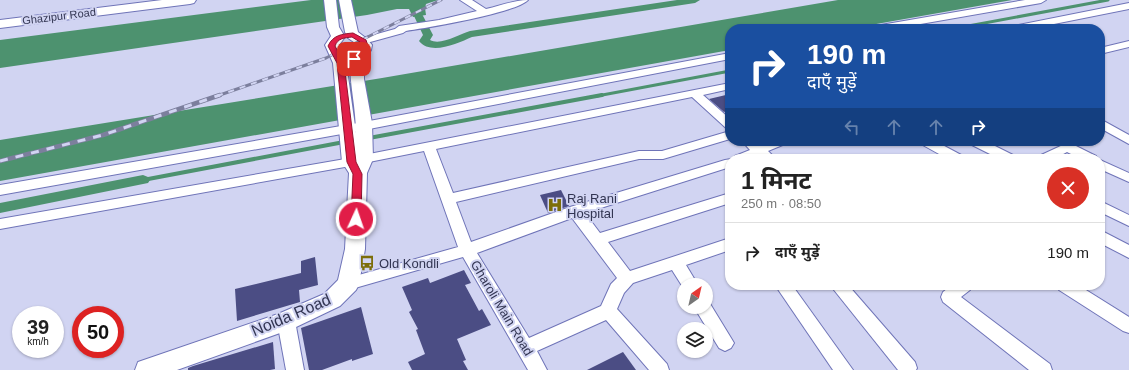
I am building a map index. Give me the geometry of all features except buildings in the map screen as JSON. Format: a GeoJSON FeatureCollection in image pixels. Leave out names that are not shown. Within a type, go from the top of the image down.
{"type":"FeatureCollection","features":[{"type":"Feature","properties":{"kind":"main road","name":"Ghazipur Road"},"geometry":{"type":"LineString","coordinates":[[0,19],[159,0]]}},
{"type":"Feature","properties":{"kind":"main road","name":"Ghazipur Road"},"geometry":{"type":"LineString","coordinates":[[0,24],[190,0]]}},
{"type":"Feature","properties":{"kind":"main road"},"geometry":{"type":"LineString","coordinates":[[330,0],[336,32],[332,46],[350,80],[356,143],[355,249],[348,284]]}},
{"type":"Feature","properties":{"kind":"main road"},"geometry":{"type":"LineString","coordinates":[[345,0],[355,34],[366,49],[360,56],[350,80]]}},
{"type":"Feature","properties":{"kind":"main road"},"geometry":{"type":"LineString","coordinates":[[336,32],[355,34]]}},
{"type":"Feature","properties":{"kind":"main road"},"geometry":{"type":"LineString","coordinates":[[337,57],[350,59],[360,56]]}},
{"type":"Feature","properties":{"kind":"main road","name":"Noida Road"},"geometry":{"type":"LineString","coordinates":[[147,370],[286,320],[332,300],[348,284]]}},
{"type":"Feature","properties":{"kind":"street"},"geometry":{"type":"LineString","coordinates":[[465,0],[485,12]]}},
{"type":"Feature","properties":{"kind":"street"},"geometry":{"type":"LineString","coordinates":[[355,34],[398,31],[403,28],[439,23],[507,7],[523,0]]}},
{"type":"Feature","properties":{"kind":"street"},"geometry":{"type":"LineString","coordinates":[[903,24],[1040,0]]}},
{"type":"Feature","properties":{"kind":"street"},"geometry":{"type":"LineString","coordinates":[[1039,24],[1129,6]]}},
{"type":"Feature","properties":{"kind":"street"},"geometry":{"type":"LineString","coordinates":[[1118,8],[1129,13]]}},
{"type":"Feature","properties":{"kind":"street"},"geometry":{"type":"LineString","coordinates":[[1105,50],[1129,44]]}},
{"type":"Feature","properties":{"kind":"street"},"geometry":{"type":"LineString","coordinates":[[0,224],[725,57]]}},
{"type":"Feature","properties":{"kind":"street"},"geometry":{"type":"LineString","coordinates":[[0,190],[356,143],[429,146],[725,87]]}},
{"type":"Feature","properties":{"kind":"street"},"geometry":{"type":"LineString","coordinates":[[694,93],[725,121]]}},
{"type":"Feature","properties":{"kind":"street"},"geometry":{"type":"LineString","coordinates":[[1105,126],[1129,140]]}},
{"type":"Feature","properties":{"kind":"street"},"geometry":{"type":"LineString","coordinates":[[449,199],[639,155],[663,155],[725,136]]}},
{"type":"Feature","properties":{"kind":"street"},"geometry":{"type":"LineString","coordinates":[[429,146],[449,199],[459,232],[467,250],[575,211],[725,165]]}},
{"type":"Feature","properties":{"kind":"street"},"geometry":{"type":"LineString","coordinates":[[754,146],[763,154]]}},
{"type":"Feature","properties":{"kind":"street"},"geometry":{"type":"LineString","coordinates":[[765,154],[774,146]]}},
{"type":"Feature","properties":{"kind":"street"},"geometry":{"type":"LineString","coordinates":[[935,146],[949,154]]}},
{"type":"Feature","properties":{"kind":"street"},"geometry":{"type":"LineString","coordinates":[[985,146],[1000,154]]}},
{"type":"Feature","properties":{"kind":"street"},"geometry":{"type":"LineString","coordinates":[[1054,154],[1065,148],[1080,154]]}},
{"type":"Feature","properties":{"kind":"street"},"geometry":{"type":"LineString","coordinates":[[1105,166],[1129,178]]}},
{"type":"Feature","properties":{"kind":"street"},"geometry":{"type":"LineString","coordinates":[[597,240],[725,200]]}},
{"type":"Feature","properties":{"kind":"street"},"geometry":{"type":"LineString","coordinates":[[1105,209],[1129,221]]}},
{"type":"Feature","properties":{"kind":"street"},"geometry":{"type":"LineString","coordinates":[[575,211],[628,279]]}},
{"type":"Feature","properties":{"kind":"street"},"geometry":{"type":"LineString","coordinates":[[1105,239],[1129,252]]}},
{"type":"Feature","properties":{"kind":"street"},"geometry":{"type":"LineString","coordinates":[[526,348],[608,312],[617,289],[628,279],[725,246]]}},
{"type":"Feature","properties":{"kind":"street","name":"Gharoli Main Road"},"geometry":{"type":"LineString","coordinates":[[348,284],[467,250],[538,370]]}},
{"type":"Feature","properties":{"kind":"street"},"geometry":{"type":"LineString","coordinates":[[676,262],[686,278]]}},
{"type":"Feature","properties":{"kind":"street"},"geometry":{"type":"LineString","coordinates":[[787,290],[844,370]]}},
{"type":"Feature","properties":{"kind":"street"},"geometry":{"type":"LineString","coordinates":[[842,290],[908,368]]}},
{"type":"Feature","properties":{"kind":"street"},"geometry":{"type":"LineString","coordinates":[[958,290],[949,297],[1043,370]]}},
{"type":"Feature","properties":{"kind":"street"},"geometry":{"type":"LineString","coordinates":[[1073,290],[1129,326]]}},
{"type":"Feature","properties":{"kind":"street"},"geometry":{"type":"LineString","coordinates":[[608,312],[627,331],[660,370]]}},
{"type":"Feature","properties":{"kind":"street"},"geometry":{"type":"LineString","coordinates":[[707,314],[725,343]]}},
{"type":"Feature","properties":{"kind":"street"},"geometry":{"type":"LineString","coordinates":[[286,320],[295,370]]}},
{"type":"Feature","properties":{"kind":"shaded area"},"geometry":{"type":"Polygon","coordinates":[[[311,0],[438,0],[426,4],[426,15],[413,17],[409,9],[397,9],[367,15],[0,68],[0,40],[311,0]]]}},
{"type":"Feature","properties":{"kind":"shaded area"},"geometry":{"type":"Polygon","coordinates":[[[838,0],[1012,0],[876,24],[725,24],[725,51],[0,181],[0,140],[382,78],[838,0]]]}},
{"type":"Feature","properties":{"kind":"waterway"},"geometry":{"type":"LineString","coordinates":[[419,16],[428,35],[424,41],[432,45],[453,41],[470,34],[695,0]]}},
{"type":"Feature","properties":{"kind":"waterway"},"geometry":{"type":"LineString","coordinates":[[979,24],[1108,0]]}},
{"type":"Feature","properties":{"kind":"waterway"},"geometry":{"type":"LineString","coordinates":[[597,96],[725,72]]}},
{"type":"Feature","properties":{"kind":"waterway"},"geometry":{"type":"LineString","coordinates":[[369,138],[602,95]]}},
{"type":"Feature","properties":{"kind":"waterway"},"geometry":{"type":"LineString","coordinates":[[143,180],[344,142]]}},
{"type":"Feature","properties":{"kind":"waterway"},"geometry":{"type":"LineString","coordinates":[[0,208],[143,180]]}},
{"type":"Feature","properties":{"kind":"railway"},"geometry":{"type":"LineString","coordinates":[[217,96],[326,58],[441,0]]}},
{"type":"Feature","properties":{"kind":"railway"},"geometry":{"type":"LineString","coordinates":[[0,161],[103,135],[220,95]]}},
{"type":"Feature","properties":{"kind":"place","name":"Raj Rani Hospital"},"geometry":{"type":"Point","coordinates":[555,205]}},
{"type":"Feature","properties":{"kind":"place","name":"Old Kondli"},"geometry":{"type":"Point","coordinates":[367,263]}},
{"type":"Feature","properties":{"kind":"route"},"geometry":{"type":"LineString","coordinates":[[354,59],[364,53],[366,49],[363,41],[353,35],[341,36],[334,40],[332,46],[333,51],[340,63],[343,81],[351,162],[358,174],[356,219]]}}]}
